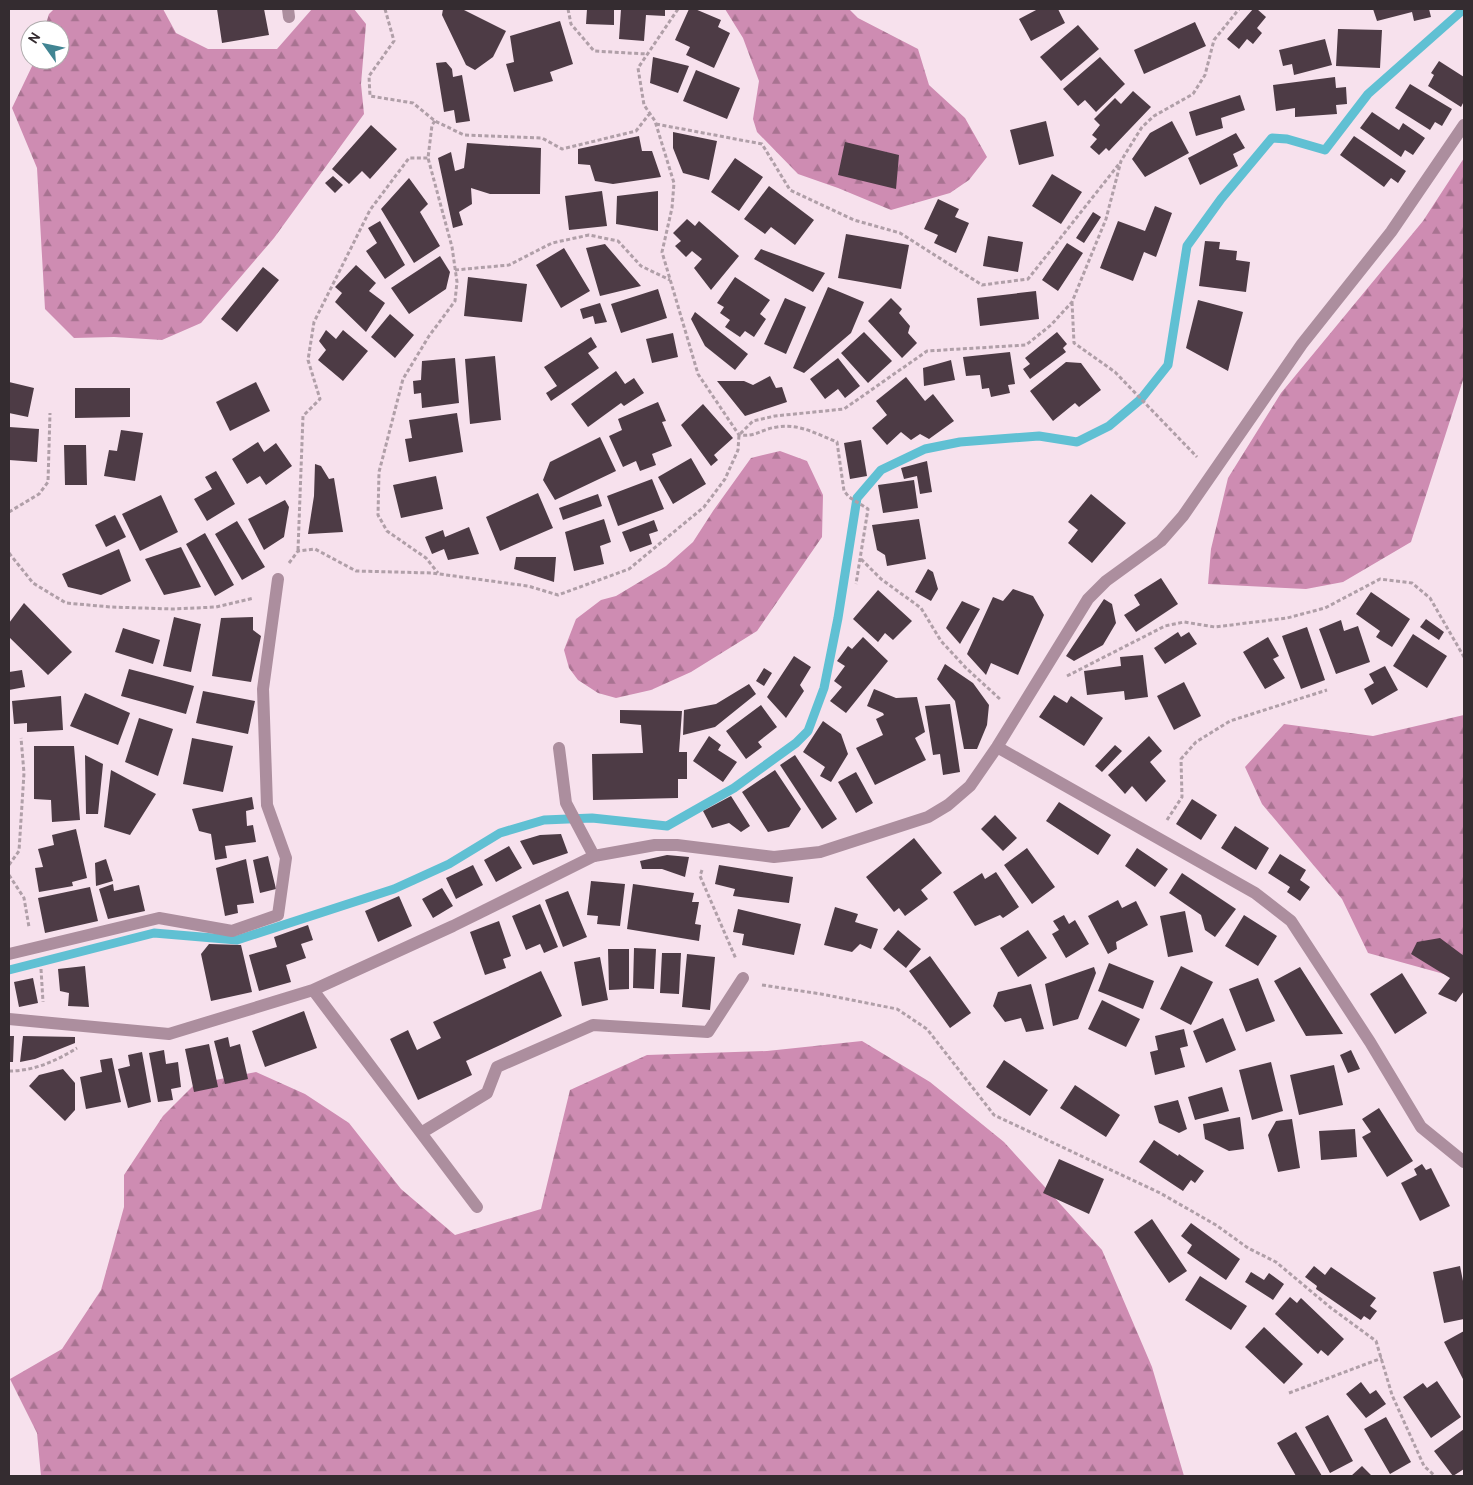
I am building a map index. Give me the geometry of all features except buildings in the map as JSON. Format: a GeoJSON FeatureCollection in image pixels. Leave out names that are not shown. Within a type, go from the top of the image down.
{"type":"FeatureCollection","features":[{"type":"Feature","properties":{"kind":"street"},"geometry":{"type":"LineString","coordinates":[[9,1019],[169,1034],[313,990],[453,926],[594,856],[655,845],[709,848],[774,857],[820,852],[910,824],[942,809],[970,786],[997,747],[1035,682],[1088,599],[1106,581],[1161,542],[1183,516],[1214,474],[1302,344],[1391,232],[1464,125]]}},
{"type":"Feature","properties":{"kind":"street"},"geometry":{"type":"LineString","coordinates":[[9,954],[159,918],[232,932],[278,915],[286,858],[267,806],[263,689],[278,579]]}},
{"type":"Feature","properties":{"kind":"street"},"geometry":{"type":"LineString","coordinates":[[997,747],[1255,893],[1291,921],[1370,1042],[1422,1127],[1464,1162]]}},
{"type":"Feature","properties":{"kind":"street"},"geometry":{"type":"LineString","coordinates":[[559,748],[566,803],[594,856]]}},
{"type":"Feature","properties":{"kind":"street"},"geometry":{"type":"LineString","coordinates":[[421,1133],[487,1093],[497,1066],[593,1025],[708,1032],[743,978]]}},
{"type":"Feature","properties":{"kind":"street"},"geometry":{"type":"LineString","coordinates":[[313,990],[477,1207]]}},
{"type":"Feature","properties":{"kind":"path"},"geometry":{"type":"LineString","coordinates":[[385,9],[394,41],[369,76],[370,96],[413,103],[435,121],[464,135],[542,138],[562,149],[636,131],[650,113]]}},
{"type":"Feature","properties":{"kind":"path"},"geometry":{"type":"LineString","coordinates":[[568,9],[571,24],[594,51],[648,54]]}},
{"type":"Feature","properties":{"kind":"path"},"geometry":{"type":"LineString","coordinates":[[298,551],[315,549],[356,571],[438,573],[528,586],[558,595],[629,568],[704,507],[724,479],[738,450],[739,435],[698,374],[662,252],[672,208],[674,183],[656,124],[644,105],[638,68],[678,9]]}},
{"type":"Feature","properties":{"kind":"path"},"geometry":{"type":"LineString","coordinates":[[656,124],[762,144],[790,190],[854,220],[900,234],[982,286],[1028,279],[1121,161],[1142,127],[1154,116],[1193,94],[1205,75],[1214,40],[1239,9]]}},
{"type":"Feature","properties":{"kind":"path"},"geometry":{"type":"LineString","coordinates":[[435,121],[432,125],[428,158],[452,247],[455,270],[455,301],[429,336],[403,379],[379,472],[378,515],[387,531],[426,558],[438,573]]}},
{"type":"Feature","properties":{"kind":"path"},"geometry":{"type":"LineString","coordinates":[[9,553],[33,584],[66,603],[173,609],[216,607],[260,597],[278,579],[298,551],[303,416],[320,399],[308,360],[314,322],[370,210],[409,158],[428,158]]}},
{"type":"Feature","properties":{"kind":"path"},"geometry":{"type":"LineString","coordinates":[[739,435],[753,421],[775,416],[844,409],[927,351],[1026,345],[1051,325],[1072,302],[1106,219],[1121,161]]}},
{"type":"Feature","properties":{"kind":"path"},"geometry":{"type":"LineString","coordinates":[[455,270],[509,265],[552,243],[589,236],[618,241],[641,266],[670,280]]}},
{"type":"Feature","properties":{"kind":"path"},"geometry":{"type":"LineString","coordinates":[[1072,302],[1074,343],[1115,372],[1214,474]]}},
{"type":"Feature","properties":{"kind":"path"},"geometry":{"type":"LineString","coordinates":[[9,512],[39,494],[48,482],[50,413]]}},
{"type":"Feature","properties":{"kind":"path"},"geometry":{"type":"LineString","coordinates":[[739,435],[752,437],[776,427],[796,426],[837,442],[844,490],[849,497],[868,509],[856,584]]}},
{"type":"Feature","properties":{"kind":"path"},"geometry":{"type":"LineString","coordinates":[[861,559],[881,579],[921,608],[940,641],[1015,716]]}},
{"type":"Feature","properties":{"kind":"path"},"geometry":{"type":"LineString","coordinates":[[1035,682],[1059,680],[1165,626],[1184,622],[1215,627],[1287,618],[1325,608],[1380,579],[1412,583],[1430,598],[1464,657]]}},
{"type":"Feature","properties":{"kind":"path"},"geometry":{"type":"LineString","coordinates":[[1155,837],[1182,797],[1181,759],[1196,742],[1230,721],[1327,690]]}},
{"type":"Feature","properties":{"kind":"path"},"geometry":{"type":"LineString","coordinates":[[9,865],[19,851],[24,773],[21,738]]}},
{"type":"Feature","properties":{"kind":"path"},"geometry":{"type":"LineString","coordinates":[[709,848],[700,876],[743,978],[753,984],[821,994],[897,1010],[927,1029],[994,1115],[1160,1193],[1216,1225],[1248,1248],[1276,1262],[1331,1308],[1376,1341],[1396,1404],[1424,1466],[1435,1476]]}},
{"type":"Feature","properties":{"kind":"path"},"geometry":{"type":"LineString","coordinates":[[9,1071],[24,1071],[59,1060],[91,1038],[96,1028]]}},
{"type":"Feature","properties":{"kind":"path"},"geometry":{"type":"LineString","coordinates":[[1289,1393],[1382,1358]]}},
{"type":"Feature","properties":{"kind":"green space"},"geometry":{"type":"Polygon","coordinates":[[[54,9],[163,9],[176,33],[208,49],[277,49],[312,9],[354,9],[366,24],[361,84],[364,114],[274,238],[201,323],[162,340],[114,337],[74,338],[45,309],[37,168],[12,108],[30,70],[70,70],[70,20],[47,20],[49,14],[54,9]]]}},
{"type":"Feature","properties":{"kind":"green space"},"geometry":{"type":"Polygon","coordinates":[[[725,9],[849,9],[858,18],[918,49],[929,85],[965,118],[987,157],[969,180],[950,193],[891,210],[798,174],[757,132],[753,119],[759,81],[743,38],[725,9]]]}},
{"type":"Feature","properties":{"kind":"green space"},"geometry":{"type":"Polygon","coordinates":[[[1464,158],[1464,377],[1411,542],[1343,582],[1306,589],[1208,584],[1211,549],[1228,478],[1281,393],[1423,221],[1464,158]]]}},
{"type":"Feature","properties":{"kind":"green space"},"geometry":{"type":"Polygon","coordinates":[[[780,451],[807,461],[823,495],[822,537],[757,631],[691,672],[651,690],[616,698],[598,693],[578,680],[569,668],[564,650],[576,619],[601,600],[616,596],[666,566],[693,542],[751,458],[780,451]]]}},
{"type":"Feature","properties":{"kind":"green space"},"geometry":{"type":"Polygon","coordinates":[[[1464,715],[1464,983],[1462,979],[1368,953],[1342,899],[1262,804],[1245,767],[1284,724],[1373,736],[1464,715]]]}},
{"type":"Feature","properties":{"kind":"green space"},"geometry":{"type":"Polygon","coordinates":[[[862,1041],[930,1082],[1004,1142],[1102,1250],[1152,1367],[1184,1476],[41,1476],[37,1433],[10,1379],[62,1349],[101,1290],[124,1207],[124,1175],[163,1116],[195,1084],[256,1072],[305,1094],[349,1123],[401,1189],[455,1235],[541,1209],[570,1090],[647,1055],[767,1051],[862,1041]]]}},
{"type":"Feature","properties":{"kind":"waterway"},"geometry":{"type":"LineString","coordinates":[[9,970],[154,933],[237,940],[394,889],[449,864],[500,833],[544,820],[592,818],[667,826],[734,788],[796,743],[808,731],[824,688],[838,618],[857,498],[881,470],[925,449],[960,442],[1039,436],[1077,442],[1109,426],[1141,399],[1168,365],[1187,246],[1221,199],[1272,138],[1287,139],[1325,150],[1368,94],[1464,9]]}}]}
